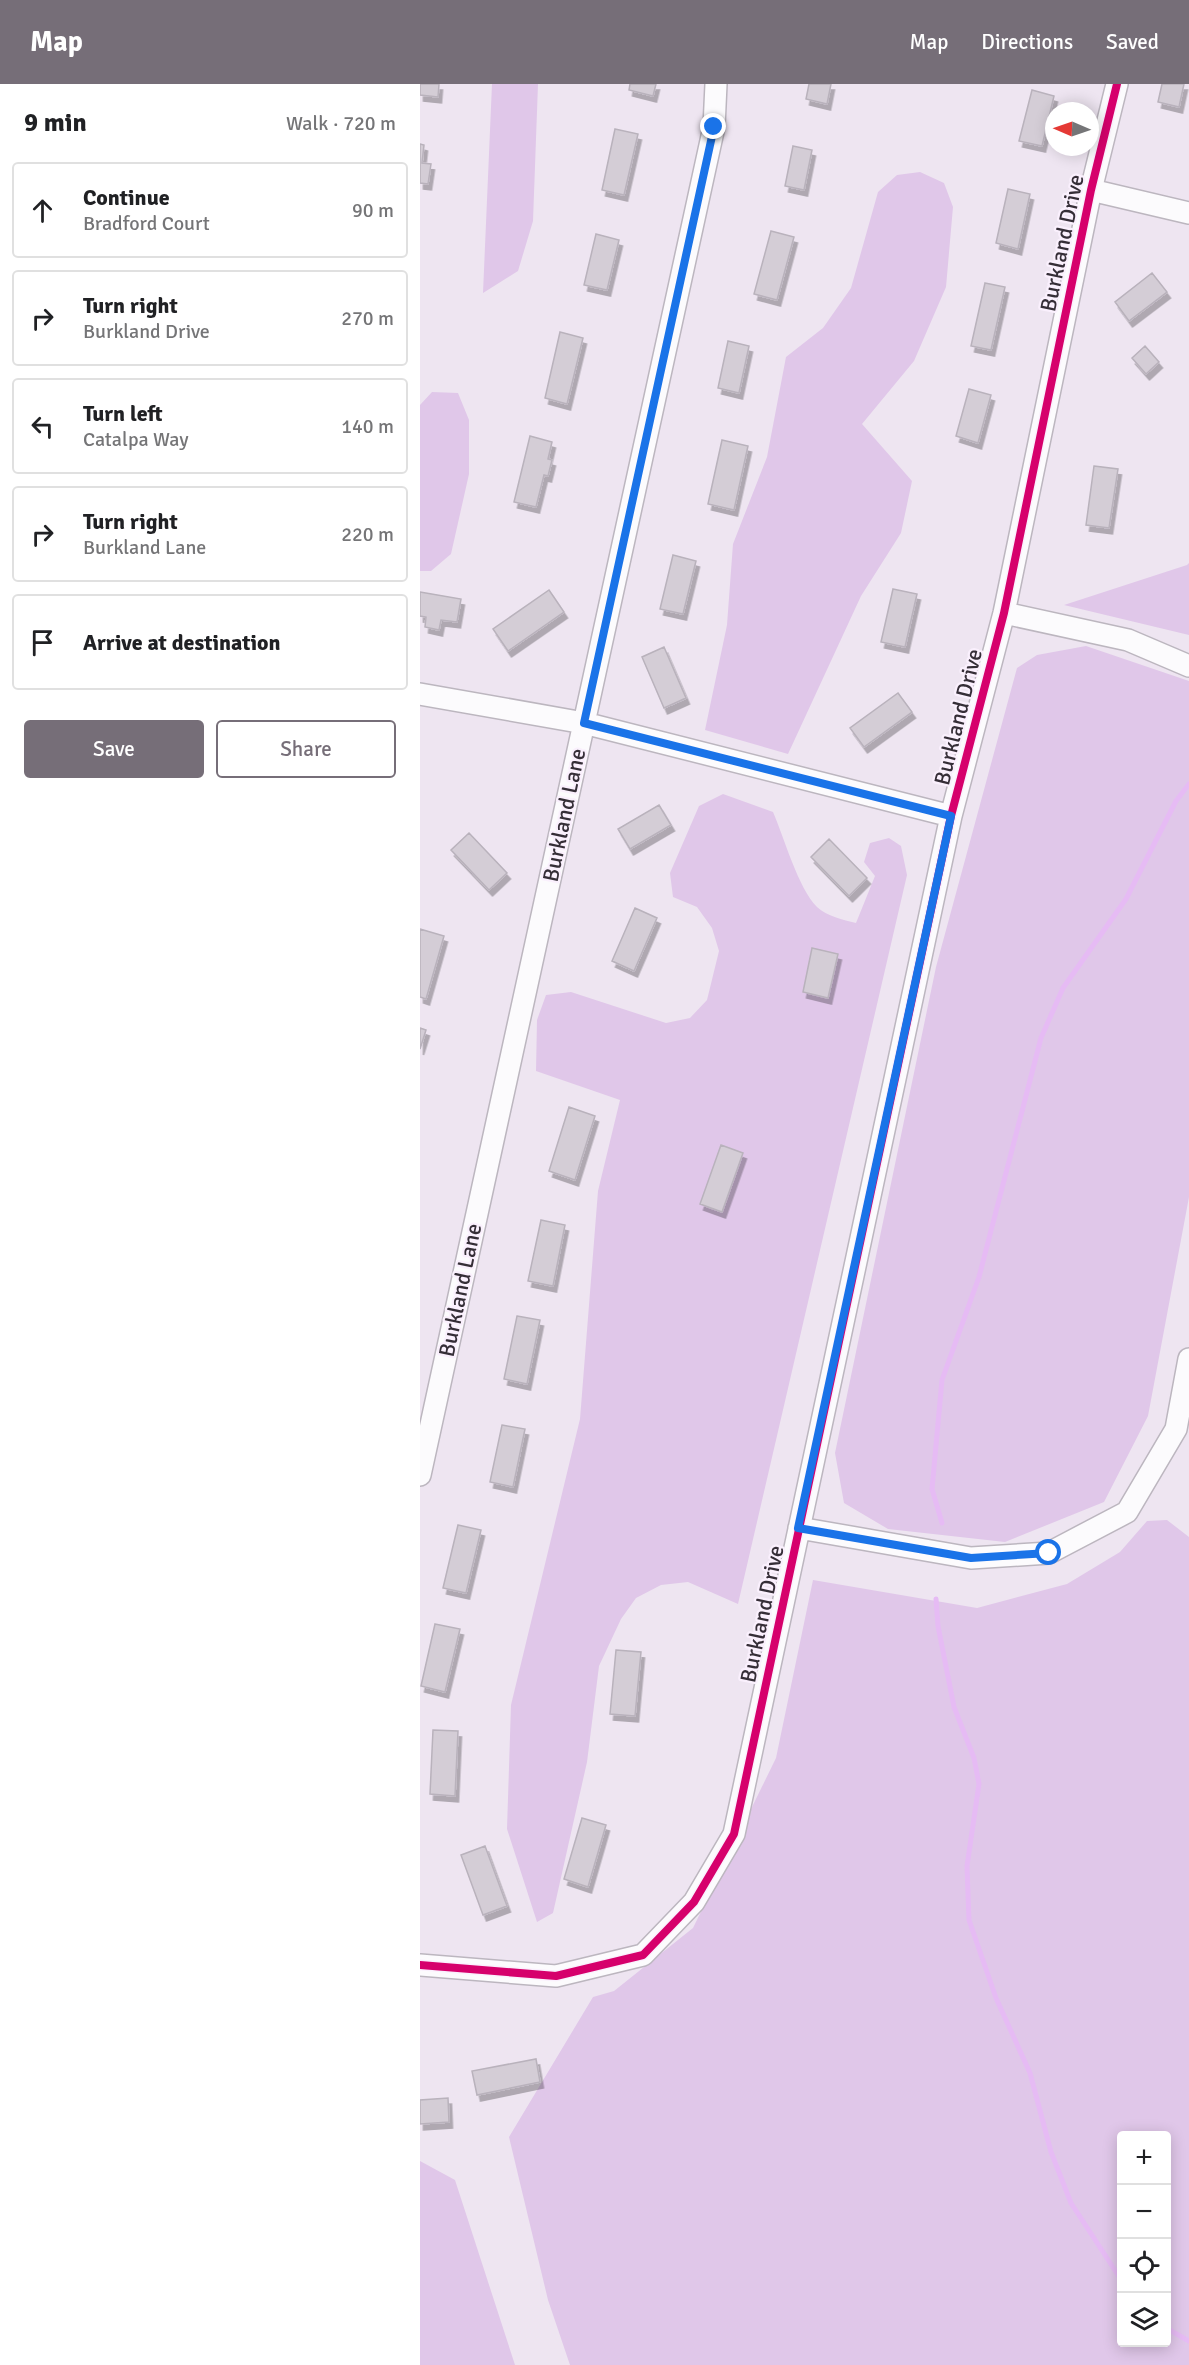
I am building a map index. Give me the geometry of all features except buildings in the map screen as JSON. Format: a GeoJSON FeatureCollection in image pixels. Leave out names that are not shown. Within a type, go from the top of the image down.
{"type":"FeatureCollection","features":[{"type":"Feature","properties":{"kind":"street","name":"Burkland Lane"},"geometry":{"type":"LineString","coordinates":[[420,1475],[714,127],[716,84]]}},
{"type":"Feature","properties":{"kind":"street","name":"Burkland Drive"},"geometry":{"type":"LineString","coordinates":[[420,1965],[556,1976],[643,1955],[694,1902],[734,1834],[951,816],[1004,613],[1091,190],[1117,84]]}},
{"type":"Feature","properties":{"kind":"street"},"geometry":{"type":"LineString","coordinates":[[1091,190],[1189,213]]}},
{"type":"Feature","properties":{"kind":"street"},"geometry":{"type":"LineString","coordinates":[[1004,613],[1128,640],[1189,666]]}},
{"type":"Feature","properties":{"kind":"street"},"geometry":{"type":"LineString","coordinates":[[420,694],[584,723],[951,816]]}},
{"type":"Feature","properties":{"kind":"street"},"geometry":{"type":"LineString","coordinates":[[798,1528],[971,1558],[1049,1553],[1126,1512],[1176,1429],[1189,1359]]}},
{"type":"Feature","properties":{"kind":"shaded area"},"geometry":{"type":"Polygon","coordinates":[[[492,84],[538,84],[533,221],[518,271],[483,293],[492,84]]]}},
{"type":"Feature","properties":{"kind":"shaded area"},"geometry":{"type":"Polygon","coordinates":[[[920,172],[944,183],[953,207],[946,287],[914,361],[862,424],[912,481],[901,533],[861,596],[788,754],[705,730],[727,625],[733,544],[767,457],[786,357],[823,328],[851,288],[878,192],[897,175],[920,172]]]}},
{"type":"Feature","properties":{"kind":"shaded area"},"geometry":{"type":"Polygon","coordinates":[[[432,392],[458,393],[469,420],[469,474],[451,554],[431,571],[420,571],[420,405],[432,392]]]}},
{"type":"Feature","properties":{"kind":"shaded area"},"geometry":{"type":"Polygon","coordinates":[[[1189,563],[1189,635],[1064,605],[1187,565],[1189,563]]]}},
{"type":"Feature","properties":{"kind":"shaded area"},"geometry":{"type":"Polygon","coordinates":[[[1086,646],[1189,681],[1189,1197],[1148,1416],[1104,1502],[1005,1542],[888,1529],[844,1503],[835,1453],[936,967],[1017,668],[1037,655],[1086,646]]]}},
{"type":"Feature","properties":{"kind":"shaded area"},"geometry":{"type":"Polygon","coordinates":[[[723,794],[773,812],[804,888],[817,907],[830,915],[856,923],[875,876],[864,862],[870,843],[889,838],[901,846],[907,875],[738,1604],[688,1582],[661,1585],[636,1598],[621,1619],[599,1666],[587,1762],[553,1913],[537,1922],[507,1829],[511,1705],[580,1419],[598,1191],[620,1100],[536,1071],[537,1020],[546,995],[571,992],[666,1023],[690,1018],[707,1000],[719,951],[712,928],[697,907],[673,897],[670,873],[699,806],[723,794]]]}},
{"type":"Feature","properties":{"kind":"shaded area"},"geometry":{"type":"Polygon","coordinates":[[[1167,1520],[1189,1537],[1189,2365],[570,2365],[548,2300],[509,2137],[593,1997],[614,1991],[693,1928],[776,1758],[813,1580],[977,1608],[1067,1584],[1120,1552],[1147,1521],[1167,1520]]]}},
{"type":"Feature","properties":{"kind":"shaded area"},"geometry":{"type":"Polygon","coordinates":[[[420,2161],[455,2180],[515,2365],[420,2365],[420,2161]]]}},
{"type":"Feature","properties":{"kind":"waterway"},"geometry":{"type":"LineString","coordinates":[[942,1523],[932,1489],[942,1380],[979,1277],[1041,1038],[1063,988],[1126,899],[1176,801],[1189,784]]}},
{"type":"Feature","properties":{"kind":"waterway"},"geometry":{"type":"LineString","coordinates":[[936,1599],[938,1626],[954,1707],[974,1758],[979,1784],[967,1866],[969,1920],[996,1998],[1030,2073],[1051,2152],[1071,2203],[1117,2273]]}},
{"type":"Feature","properties":{"kind":"waterway"},"geometry":{"type":"LineString","coordinates":[[1171,2331],[1189,2341]]}},
{"type":"Feature","properties":{"kind":"cycle path"},"geometry":{"type":"LineString","coordinates":[[420,1965],[556,1976],[643,1955],[694,1902],[734,1834],[951,816],[1004,613],[1091,190],[1117,84]]}},
{"type":"Feature","properties":{"kind":"route"},"geometry":{"type":"LineString","coordinates":[[714,127],[584,723],[951,816],[798,1528],[971,1558],[1049,1553]]}}]}
